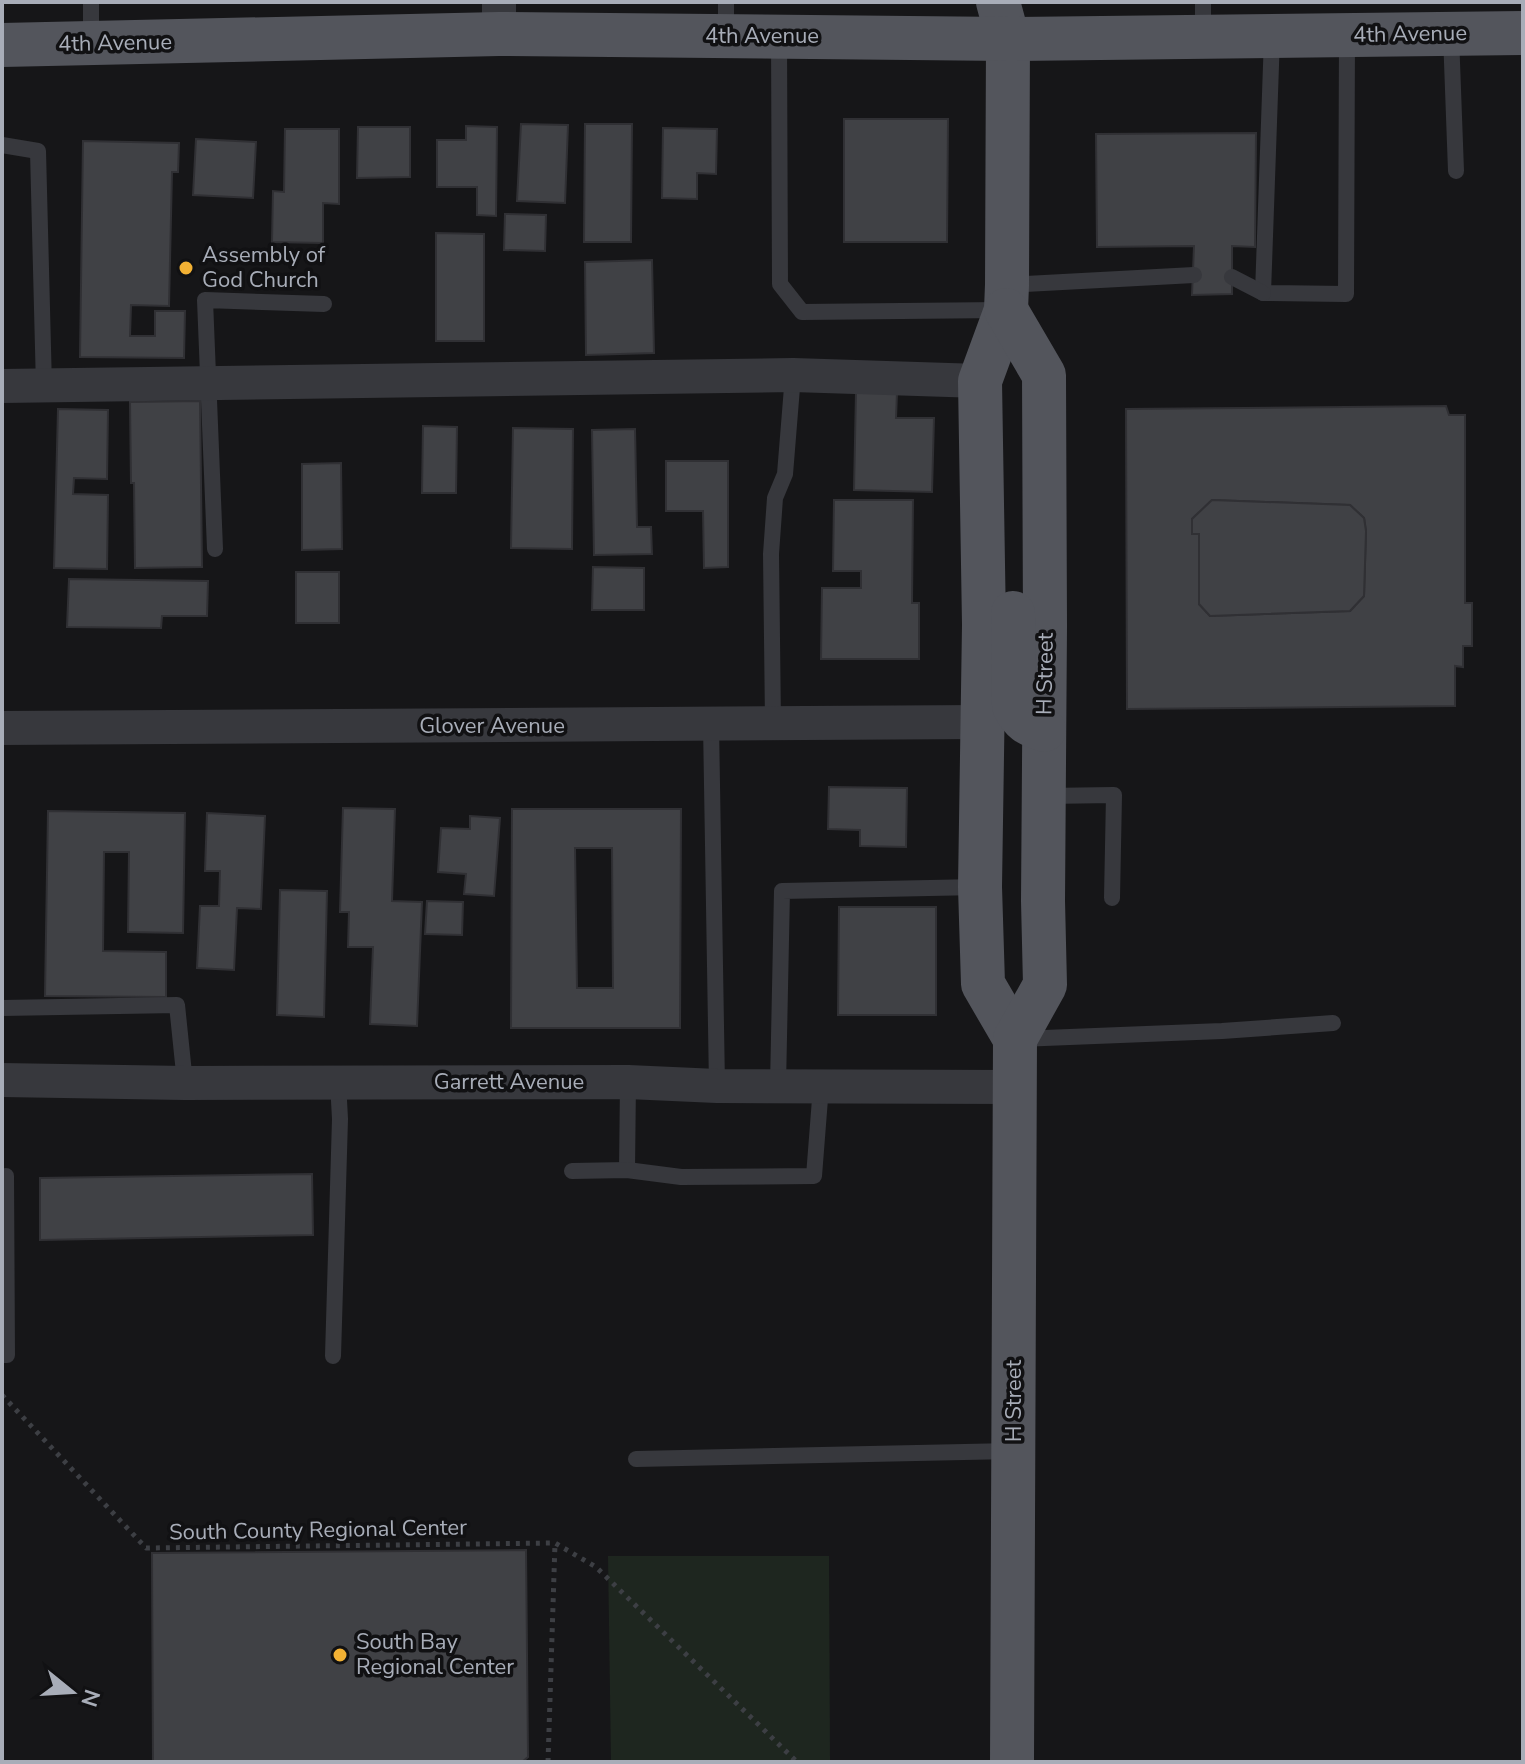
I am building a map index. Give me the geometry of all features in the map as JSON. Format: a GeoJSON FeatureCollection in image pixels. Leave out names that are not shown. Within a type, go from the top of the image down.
{"type":"FeatureCollection","features":[{"type":"Feature","properties":{"kind":"main road","name":"4th Avenue"},"geometry":{"type":"LineString","coordinates":[[2,45],[91,23],[499,18],[726,19],[779,36],[1010,14],[1203,19],[1273,36],[1523,33]]}},
{"type":"Feature","properties":{"kind":"main road"},"geometry":{"type":"LineString","coordinates":[[1010,14],[1006,298],[980,381],[984,625],[980,887],[983,984],[1015,1039]]}},
{"type":"Feature","properties":{"kind":"main road","name":"H Street"},"geometry":{"type":"LineString","coordinates":[[1006,298],[1044,375],[1045,985],[1015,1039],[1012,1762]]}},
{"type":"Feature","properties":{"kind":"main road"},"geometry":{"type":"LineString","coordinates":[[981,489],[1005,504],[1011,518],[1014,706],[1019,717],[1044,730]]}},
{"type":"Feature","properties":{"kind":"street"},"geometry":{"type":"LineString","coordinates":[[2,386],[793,375],[980,381]]}},
{"type":"Feature","properties":{"kind":"street","name":"Glover Avenue"},"geometry":{"type":"LineString","coordinates":[[2,728],[982,722]]}},
{"type":"Feature","properties":{"kind":"street","name":"Garrett Avenue"},"geometry":{"type":"LineString","coordinates":[[2,1080],[1015,1087]]}},
{"type":"Feature","properties":{"kind":"lane"},"geometry":{"type":"LineString","coordinates":[[1451,34],[1456,171]]}},
{"type":"Feature","properties":{"kind":"lane"},"geometry":{"type":"LineString","coordinates":[[1232,277],[1263,293],[1346,294],[1347,35]]}},
{"type":"Feature","properties":{"kind":"lane"},"geometry":{"type":"LineString","coordinates":[[779,36],[780,284],[802,312],[1006,298],[1194,275]]}},
{"type":"Feature","properties":{"kind":"lane"},"geometry":{"type":"LineString","coordinates":[[1263,293],[1273,36]]}},
{"type":"Feature","properties":{"kind":"lane"},"geometry":{"type":"LineString","coordinates":[[2,145],[38,151],[44,387]]}},
{"type":"Feature","properties":{"kind":"lane"},"geometry":{"type":"LineString","coordinates":[[215,549],[205,300],[324,304]]}},
{"type":"Feature","properties":{"kind":"lane"},"geometry":{"type":"LineString","coordinates":[[773,723],[771,554],[775,498],[785,474],[793,375]]}},
{"type":"Feature","properties":{"kind":"lane"},"geometry":{"type":"LineString","coordinates":[[711,724],[717,1086]]}},
{"type":"Feature","properties":{"kind":"lane"},"geometry":{"type":"LineString","coordinates":[[1044,796],[1114,795],[1112,898]]}},
{"type":"Feature","properties":{"kind":"lane"},"geometry":{"type":"LineString","coordinates":[[778,1086],[782,891],[980,887]]}},
{"type":"Feature","properties":{"kind":"lane"},"geometry":{"type":"LineString","coordinates":[[2,1008],[177,1005],[185,1083]]}},
{"type":"Feature","properties":{"kind":"lane"},"geometry":{"type":"LineString","coordinates":[[1015,1039],[1222,1031],[1333,1023]]}},
{"type":"Feature","properties":{"kind":"lane"},"geometry":{"type":"LineString","coordinates":[[333,1356],[340,1119],[338,1082]]}},
{"type":"Feature","properties":{"kind":"lane"},"geometry":{"type":"LineString","coordinates":[[627,1170],[628,1082]]}},
{"type":"Feature","properties":{"kind":"lane"},"geometry":{"type":"LineString","coordinates":[[572,1171],[627,1170],[681,1177],[814,1176],[821,1086]]}},
{"type":"Feature","properties":{"kind":"lane"},"geometry":{"type":"LineString","coordinates":[[2,1355],[7,1355],[6,1176]]}},
{"type":"Feature","properties":{"kind":"lane"},"geometry":{"type":"LineString","coordinates":[[636,1459],[1014,1451]]}},
{"type":"Feature","properties":{"kind":"path","name":"South County Regional Center"},"geometry":{"type":"LineString","coordinates":[[2,1395],[146,1548],[555,1543]]}},
{"type":"Feature","properties":{"kind":"path"},"geometry":{"type":"LineString","coordinates":[[548,1762],[555,1543],[596,1567],[797,1762]]}},
{"type":"Feature","properties":{"kind":"shaded area"},"geometry":{"type":"Polygon","coordinates":[[[608,1556],[829,1556],[830,1762],[611,1762],[608,1556]]]}},
{"type":"Feature","properties":{"kind":"building"},"geometry":{"type":"Polygon","coordinates":[[[844,119],[948,119],[947,242],[844,242],[844,119]]]}},
{"type":"Feature","properties":{"kind":"building"},"geometry":{"type":"Polygon","coordinates":[[[521,124],[568,125],[565,203],[517,201],[521,124]]]}},
{"type":"Feature","properties":{"kind":"building"},"geometry":{"type":"Polygon","coordinates":[[[585,124],[632,124],[631,242],[584,242],[585,124]]]}},
{"type":"Feature","properties":{"kind":"building"},"geometry":{"type":"Polygon","coordinates":[[[466,126],[497,127],[496,216],[477,215],[477,187],[437,187],[437,140],[466,140],[466,126]]]}},
{"type":"Feature","properties":{"kind":"building"},"geometry":{"type":"Polygon","coordinates":[[[358,127],[410,127],[410,177],[357,178],[358,127]]]}},
{"type":"Feature","properties":{"kind":"building"},"geometry":{"type":"Polygon","coordinates":[[[663,128],[717,129],[716,174],[697,173],[697,199],[662,198],[663,128]]]}},
{"type":"Feature","properties":{"kind":"building"},"geometry":{"type":"Polygon","coordinates":[[[285,129],[339,129],[339,204],[323,203],[323,243],[272,242],[273,191],[284,192],[285,129]]]}},
{"type":"Feature","properties":{"kind":"building"},"geometry":{"type":"Polygon","coordinates":[[[1256,133],[1255,247],[1232,246],[1232,294],[1192,295],[1194,246],[1097,247],[1096,134],[1256,133]]]}},
{"type":"Feature","properties":{"kind":"building"},"geometry":{"type":"Polygon","coordinates":[[[196,139],[256,142],[253,198],[193,195],[196,139]]]}},
{"type":"Feature","properties":{"kind":"building"},"geometry":{"type":"Polygon","coordinates":[[[83,141],[179,143],[178,172],[172,172],[169,306],[131,305],[130,336],[155,336],[155,311],[185,311],[184,358],[80,357],[83,141]]]}},
{"type":"Feature","properties":{"kind":"building"},"geometry":{"type":"Polygon","coordinates":[[[505,214],[546,215],[545,251],[504,250],[505,214]]]}},
{"type":"Feature","properties":{"kind":"building"},"geometry":{"type":"Polygon","coordinates":[[[436,233],[484,234],[484,341],[436,341],[436,233]]]}},
{"type":"Feature","properties":{"kind":"building"},"geometry":{"type":"Polygon","coordinates":[[[652,260],[654,353],[586,355],[585,262],[652,260]]]}},
{"type":"Feature","properties":{"kind":"building"},"geometry":{"type":"Polygon","coordinates":[[[856,392],[897,393],[896,418],[934,418],[932,492],[854,490],[856,392]]]}},
{"type":"Feature","properties":{"kind":"building"},"geometry":{"type":"Polygon","coordinates":[[[200,401],[202,567],[135,568],[130,402],[200,401]]]}},
{"type":"Feature","properties":{"kind":"building"},"geometry":{"type":"Polygon","coordinates":[[[1446,406],[1449,415],[1465,415],[1465,603],[1472,603],[1472,646],[1463,646],[1463,667],[1455,666],[1455,706],[1127,709],[1126,409],[1446,406]],[[1212,500],[1192,519],[1192,534],[1199,534],[1199,604],[1210,616],[1350,611],[1364,596],[1366,531],[1364,518],[1350,505],[1212,500]]]}},
{"type":"Feature","properties":{"kind":"building"},"geometry":{"type":"Polygon","coordinates":[[[58,409],[108,410],[107,479],[74,478],[73,494],[108,495],[107,569],[54,568],[58,409]]]}},
{"type":"Feature","properties":{"kind":"building"},"geometry":{"type":"Polygon","coordinates":[[[423,426],[457,427],[456,493],[422,493],[423,426]]]}},
{"type":"Feature","properties":{"kind":"building"},"geometry":{"type":"Polygon","coordinates":[[[513,428],[573,429],[572,549],[511,548],[513,428]]]}},
{"type":"Feature","properties":{"kind":"building"},"geometry":{"type":"Polygon","coordinates":[[[635,429],[637,527],[651,527],[652,554],[594,555],[592,430],[635,429]]]}},
{"type":"Feature","properties":{"kind":"building"},"geometry":{"type":"Polygon","coordinates":[[[666,461],[728,461],[728,567],[704,568],[703,511],[666,511],[666,461]]]}},
{"type":"Feature","properties":{"kind":"building"},"geometry":{"type":"Polygon","coordinates":[[[341,463],[342,549],[302,550],[302,464],[341,463]]]}},
{"type":"Feature","properties":{"kind":"building"},"geometry":{"type":"Polygon","coordinates":[[[834,500],[913,500],[912,603],[919,603],[919,659],[821,659],[822,588],[861,588],[861,571],[833,571],[834,500]]]}},
{"type":"Feature","properties":{"kind":"building"},"geometry":{"type":"Polygon","coordinates":[[[1212,500],[1350,505],[1364,518],[1366,531],[1364,596],[1350,611],[1210,616],[1199,604],[1199,534],[1192,534],[1192,519],[1212,500]]]}},
{"type":"Feature","properties":{"kind":"building"},"geometry":{"type":"Polygon","coordinates":[[[593,567],[644,568],[644,610],[592,610],[593,567]]]}},
{"type":"Feature","properties":{"kind":"building"},"geometry":{"type":"Polygon","coordinates":[[[296,572],[339,572],[339,623],[296,623],[296,572]]]}},
{"type":"Feature","properties":{"kind":"building"},"geometry":{"type":"Polygon","coordinates":[[[69,579],[208,581],[207,616],[162,616],[161,628],[67,627],[69,579]]]}},
{"type":"Feature","properties":{"kind":"building"},"geometry":{"type":"Polygon","coordinates":[[[829,787],[907,788],[906,847],[860,846],[860,830],[828,829],[829,787]]]}},
{"type":"Feature","properties":{"kind":"building"},"geometry":{"type":"Polygon","coordinates":[[[343,808],[395,809],[392,901],[422,902],[417,1026],[370,1024],[373,947],[348,947],[349,912],[340,912],[343,808]]]}},
{"type":"Feature","properties":{"kind":"building"},"geometry":{"type":"Polygon","coordinates":[[[512,809],[681,809],[680,1028],[511,1028],[512,809]],[[575,848],[577,988],[613,988],[612,848],[575,848]]]}},
{"type":"Feature","properties":{"kind":"building"},"geometry":{"type":"Polygon","coordinates":[[[48,811],[185,813],[183,933],[128,932],[129,852],[104,852],[103,951],[166,952],[166,997],[45,996],[48,811]]]}},
{"type":"Feature","properties":{"kind":"building"},"geometry":{"type":"Polygon","coordinates":[[[207,813],[265,816],[261,909],[237,908],[234,970],[197,968],[200,906],[219,906],[220,871],[205,871],[207,813]]]}},
{"type":"Feature","properties":{"kind":"building"},"geometry":{"type":"Polygon","coordinates":[[[470,816],[500,818],[494,896],[464,894],[466,874],[438,872],[441,828],[470,829],[470,816]]]}},
{"type":"Feature","properties":{"kind":"building"},"geometry":{"type":"Polygon","coordinates":[[[280,890],[327,891],[324,1017],[277,1015],[280,890]]]}},
{"type":"Feature","properties":{"kind":"building"},"geometry":{"type":"Polygon","coordinates":[[[427,901],[463,902],[462,935],[425,934],[427,901]]]}},
{"type":"Feature","properties":{"kind":"building"},"geometry":{"type":"Polygon","coordinates":[[[839,907],[936,907],[936,1015],[838,1015],[839,907]]]}},
{"type":"Feature","properties":{"kind":"building"},"geometry":{"type":"Polygon","coordinates":[[[312,1174],[313,1235],[40,1240],[40,1178],[312,1174]]]}},
{"type":"Feature","properties":{"kind":"building","name":"South Bay Regional Center"},"geometry":{"type":"Polygon","coordinates":[[[526,1550],[528,1757],[522,1762],[153,1762],[152,1553],[526,1550]]]}},
{"type":"Feature","properties":{"kind":"place","name":"Assembly of God Church"},"geometry":{"type":"Point","coordinates":[186,268]}},
{"type":"Feature","properties":{"kind":"place","name":"South Bay Regional Center"},"geometry":{"type":"Point","coordinates":[340,1655]}}]}
